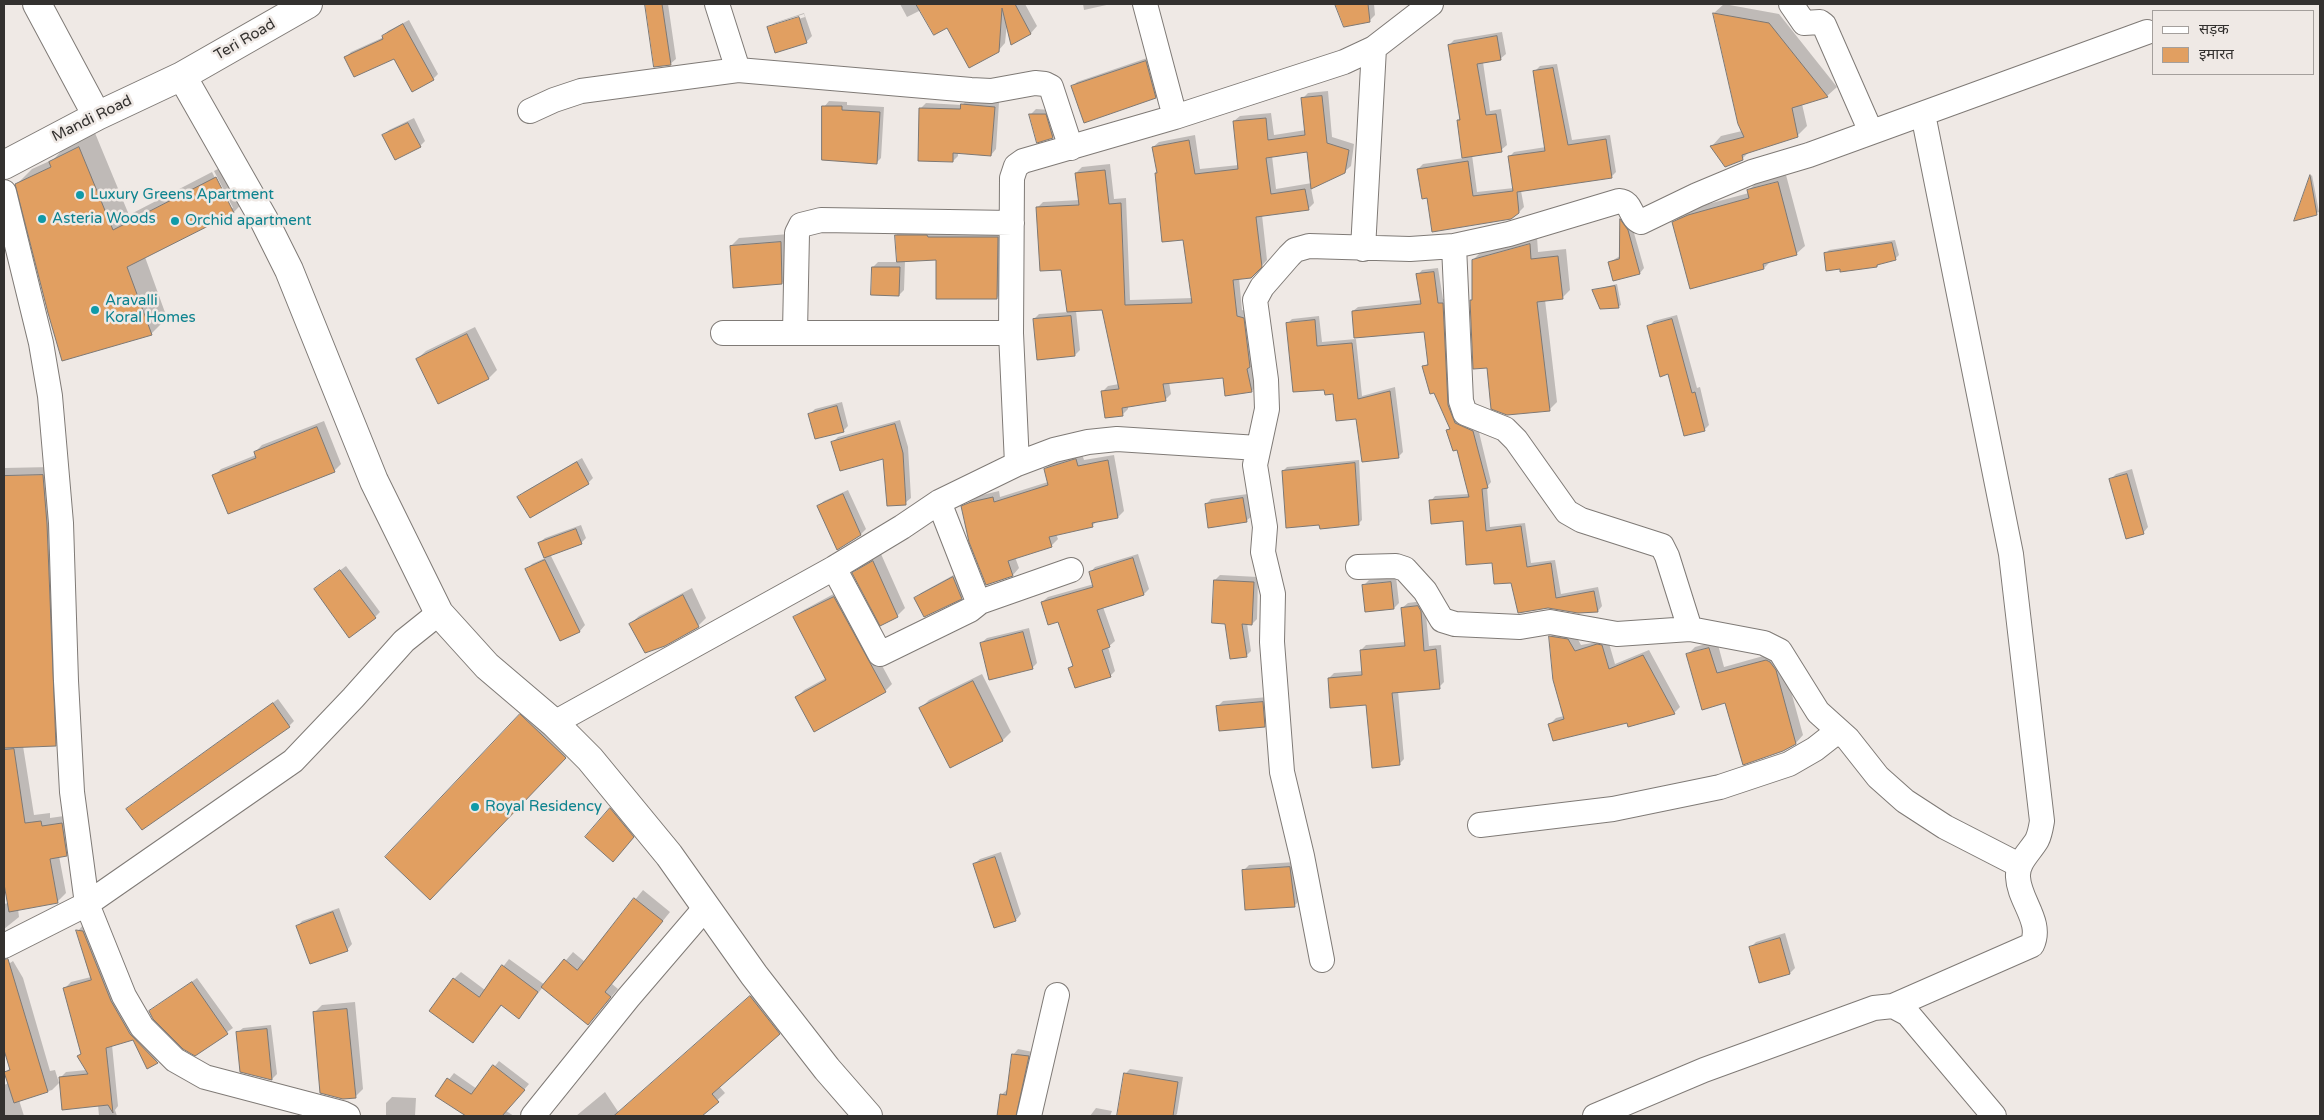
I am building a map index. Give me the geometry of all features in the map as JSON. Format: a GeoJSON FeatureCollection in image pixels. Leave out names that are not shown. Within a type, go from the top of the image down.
{"type":"FeatureCollection","features":[{"type":"Feature","properties":{"kind":"street"},"geometry":{"type":"LineString","coordinates":[[38,4],[96,116]]}},
{"type":"Feature","properties":{"kind":"street","name":"Teri Road"},"geometry":{"type":"LineString","coordinates":[[182,76],[308,4]]}},
{"type":"Feature","properties":{"kind":"street"},"geometry":{"type":"LineString","coordinates":[[717,4],[738,70]]}},
{"type":"Feature","properties":{"kind":"street"},"geometry":{"type":"LineString","coordinates":[[1145,4],[1175,117]]}},
{"type":"Feature","properties":{"kind":"street"},"geometry":{"type":"LineString","coordinates":[[1017,464],[1012,333],[1012,178],[1016,166],[1024,161],[1175,117],[1344,62],[1374,48],[1431,4]]}},
{"type":"Feature","properties":{"kind":"street"},"geometry":{"type":"LineString","coordinates":[[1791,4],[1804,23],[1820,22],[1824,26],[1871,132]]}},
{"type":"Feature","properties":{"kind":"street"},"geometry":{"type":"LineString","coordinates":[[1322,960],[1302,856],[1287,796],[1278,743],[1272,642],[1273,594],[1263,552],[1265,527],[1255,464],[1267,409],[1266,380],[1255,300],[1295,250],[1323,246],[1363,249],[1410,249],[1454,246],[1510,234],[1619,200],[1629,205],[1634,218],[1641,222],[1696,195],[1752,172],[1809,155],[2147,32]]}},
{"type":"Feature","properties":{"kind":"street"},"geometry":{"type":"LineString","coordinates":[[1363,249],[1374,48]]}},
{"type":"Feature","properties":{"kind":"street"},"geometry":{"type":"LineString","coordinates":[[530,111],[581,91],[738,70],[992,91],[1035,82],[1045,84],[1051,88],[1071,148]]}},
{"type":"Feature","properties":{"kind":"street"},"geometry":{"type":"LineString","coordinates":[[182,76],[264,220],[289,270],[374,481],[439,613],[487,666],[554,723],[590,759],[638,815],[754,975],[828,1070],[868,1116]]}},
{"type":"Feature","properties":{"kind":"street","name":"Mandi Road"},"geometry":{"type":"LineString","coordinates":[[4,165],[96,116],[182,76]]}},
{"type":"Feature","properties":{"kind":"street"},"geometry":{"type":"LineString","coordinates":[[1595,1116],[1704,1070],[1801,1034],[1874,1008],[1892,1006],[2032,945],[2036,938],[2035,925],[2025,905],[2019,884],[2019,865],[2038,838],[2042,821],[2015,583],[2006,526],[1922,114]]}},
{"type":"Feature","properties":{"kind":"street"},"geometry":{"type":"LineString","coordinates":[[4,192],[41,343],[50,396],[61,523],[72,792],[87,904],[124,996],[142,1027],[175,1060],[205,1077],[348,1116]]}},
{"type":"Feature","properties":{"kind":"street"},"geometry":{"type":"LineString","coordinates":[[795,332],[797,233],[801,225],[821,220],[1012,223]]}},
{"type":"Feature","properties":{"kind":"street"},"geometry":{"type":"LineString","coordinates":[[1454,246],[1462,401],[1465,413],[1505,429],[1516,440],[1567,512],[1581,520],[1662,546],[1667,556],[1690,629]]}},
{"type":"Feature","properties":{"kind":"street"},"geometry":{"type":"LineString","coordinates":[[723,333],[1012,333]]}},
{"type":"Feature","properties":{"kind":"street"},"geometry":{"type":"LineString","coordinates":[[554,723],[834,568],[939,502],[1017,464],[1054,450],[1088,442],[1117,440],[1258,448]]}},
{"type":"Feature","properties":{"kind":"street"},"geometry":{"type":"LineString","coordinates":[[939,502],[975,594]]}},
{"type":"Feature","properties":{"kind":"street"},"geometry":{"type":"LineString","coordinates":[[1358,567],[1396,566],[1405,569],[1425,591],[1442,620],[1455,624],[1520,627],[1550,622],[1623,634],[1690,629],[1764,643],[1780,651],[1808,699],[1818,712],[1862,755],[1878,777],[1905,801],[1945,827],[2019,865]]}},
{"type":"Feature","properties":{"kind":"street"},"geometry":{"type":"LineString","coordinates":[[834,568],[880,654],[970,610],[980,602],[1071,570]]}},
{"type":"Feature","properties":{"kind":"street"},"geometry":{"type":"LineString","coordinates":[[4,946],[87,904],[292,761],[353,698],[404,640],[439,613]]}},
{"type":"Feature","properties":{"kind":"street"},"geometry":{"type":"LineString","coordinates":[[1480,825],[1613,809],[1720,787],[1789,764],[1815,749],[1838,731]]}},
{"type":"Feature","properties":{"kind":"street"},"geometry":{"type":"LineString","coordinates":[[533,1116],[628,998],[706,907]]}},
{"type":"Feature","properties":{"kind":"street"},"geometry":{"type":"LineString","coordinates":[[1029,1116],[1056,994]]}},
{"type":"Feature","properties":{"kind":"street"},"geometry":{"type":"LineString","coordinates":[[1892,1006],[1908,1014],[1994,1116]]}},
{"type":"Feature","properties":{"kind":"building"},"geometry":{"type":"Polygon","coordinates":[[[645,4],[662,4],[671,65],[654,67],[645,4]]]}},
{"type":"Feature","properties":{"kind":"building"},"geometry":{"type":"Polygon","coordinates":[[[916,4],[1015,4],[1031,34],[1011,45],[1002,8],[999,52],[969,68],[947,28],[934,35],[916,4]]]}},
{"type":"Feature","properties":{"kind":"building"},"geometry":{"type":"Polygon","coordinates":[[[1335,4],[1368,4],[1370,22],[1344,27],[1335,4]]]}},
{"type":"Feature","properties":{"kind":"building"},"geometry":{"type":"Polygon","coordinates":[[[1713,13],[1769,23],[1828,97],[1792,108],[1798,137],[1742,155],[1743,160],[1725,167],[1710,146],[1744,137],[1738,124],[1713,13]]]}},
{"type":"Feature","properties":{"kind":"building"},"geometry":{"type":"Polygon","coordinates":[[[799,17],[807,43],[775,53],[767,27],[799,17]]]}},
{"type":"Feature","properties":{"kind":"building"},"geometry":{"type":"Polygon","coordinates":[[[403,24],[434,80],[412,92],[394,59],[354,77],[344,57],[383,39],[382,36],[403,24]]]}},
{"type":"Feature","properties":{"kind":"building"},"geometry":{"type":"Polygon","coordinates":[[[1497,36],[1501,60],[1477,64],[1486,115],[1496,114],[1502,152],[1462,158],[1457,120],[1460,120],[1448,45],[1497,36]]]}},
{"type":"Feature","properties":{"kind":"building"},"geometry":{"type":"Polygon","coordinates":[[[1146,61],[1156,98],[1084,123],[1071,86],[1146,61]]]}},
{"type":"Feature","properties":{"kind":"building"},"geometry":{"type":"Polygon","coordinates":[[[1553,68],[1568,145],[1606,139],[1612,178],[1517,192],[1519,213],[1511,219],[1432,232],[1427,198],[1422,199],[1417,169],[1468,161],[1473,196],[1513,191],[1508,156],[1545,151],[1533,71],[1553,68]]]}},
{"type":"Feature","properties":{"kind":"building"},"geometry":{"type":"Polygon","coordinates":[[[1322,96],[1327,143],[1349,150],[1345,173],[1311,189],[1307,152],[1266,158],[1271,194],[1305,189],[1309,210],[1256,217],[1262,267],[1251,278],[1233,280],[1237,316],[1244,318],[1250,367],[1247,369],[1252,392],[1225,396],[1223,378],[1163,384],[1166,401],[1122,408],[1123,416],[1105,418],[1101,391],[1119,389],[1102,310],[1067,312],[1061,270],[1040,271],[1036,207],[1079,205],[1075,173],[1105,170],[1109,204],[1121,203],[1125,305],[1192,303],[1183,240],[1162,242],[1155,173],[1157,173],[1152,147],[1189,140],[1195,174],[1238,169],[1233,121],[1266,118],[1268,140],[1305,135],[1301,98],[1322,96]]]}},
{"type":"Feature","properties":{"kind":"building"},"geometry":{"type":"Polygon","coordinates":[[[961,104],[995,107],[991,156],[953,153],[953,162],[918,161],[919,108],[960,109],[961,104]]]}},
{"type":"Feature","properties":{"kind":"building"},"geometry":{"type":"Polygon","coordinates":[[[822,106],[842,106],[842,110],[880,112],[877,164],[822,160],[822,106]]]}},
{"type":"Feature","properties":{"kind":"building"},"geometry":{"type":"Polygon","coordinates":[[[1029,114],[1046,114],[1053,138],[1037,143],[1029,114]]]}},
{"type":"Feature","properties":{"kind":"building"},"geometry":{"type":"Polygon","coordinates":[[[408,123],[421,147],[395,160],[382,135],[408,123]]]}},
{"type":"Feature","properties":{"kind":"building"},"geometry":{"type":"Polygon","coordinates":[[[79,147],[113,230],[216,177],[234,213],[127,267],[152,335],[62,361],[15,184],[51,167],[49,162],[79,147]]]}},
{"type":"Feature","properties":{"kind":"building"},"geometry":{"type":"Polygon","coordinates":[[[2310,175],[2317,215],[2294,221],[2310,175]]]}},
{"type":"Feature","properties":{"kind":"building"},"geometry":{"type":"Polygon","coordinates":[[[1778,182],[1797,255],[1763,264],[1764,269],[1690,289],[1672,222],[1688,215],[1749,198],[1747,190],[1778,182]]]}},
{"type":"Feature","properties":{"kind":"building"},"geometry":{"type":"Polygon","coordinates":[[[1620,219],[1628,230],[1640,274],[1613,281],[1608,262],[1619,259],[1620,219]]]}},
{"type":"Feature","properties":{"kind":"building"},"geometry":{"type":"Polygon","coordinates":[[[895,235],[998,237],[997,299],[936,299],[936,260],[897,262],[895,235]]]}},
{"type":"Feature","properties":{"kind":"building"},"geometry":{"type":"Polygon","coordinates":[[[781,242],[782,284],[733,288],[730,246],[781,242]]]}},
{"type":"Feature","properties":{"kind":"building"},"geometry":{"type":"Polygon","coordinates":[[[1892,243],[1896,260],[1877,265],[1877,267],[1840,272],[1840,269],[1826,271],[1824,253],[1892,243]]]}},
{"type":"Feature","properties":{"kind":"building"},"geometry":{"type":"Polygon","coordinates":[[[1530,244],[1531,259],[1558,256],[1563,299],[1537,302],[1550,411],[1507,415],[1491,409],[1487,368],[1473,369],[1470,300],[1472,300],[1472,260],[1530,244]]]}},
{"type":"Feature","properties":{"kind":"building"},"geometry":{"type":"Polygon","coordinates":[[[872,267],[900,267],[899,296],[871,295],[872,267]]]}},
{"type":"Feature","properties":{"kind":"building"},"geometry":{"type":"Polygon","coordinates":[[[1434,272],[1438,303],[1443,303],[1448,405],[1455,423],[1473,431],[1488,488],[1482,489],[1486,531],[1521,526],[1527,567],[1551,563],[1556,598],[1594,591],[1598,612],[1578,613],[1548,608],[1518,613],[1511,583],[1494,584],[1492,563],[1466,565],[1463,521],[1431,524],[1429,500],[1469,497],[1457,450],[1453,451],[1446,430],[1450,429],[1434,393],[1430,394],[1422,366],[1428,365],[1424,332],[1354,338],[1352,311],[1421,304],[1416,274],[1434,272]]]}},
{"type":"Feature","properties":{"kind":"building"},"geometry":{"type":"Polygon","coordinates":[[[1615,286],[1619,308],[1600,309],[1592,290],[1615,286]]]}},
{"type":"Feature","properties":{"kind":"building"},"geometry":{"type":"Polygon","coordinates":[[[1071,316],[1075,356],[1037,360],[1033,319],[1071,316]]]}},
{"type":"Feature","properties":{"kind":"building"},"geometry":{"type":"Polygon","coordinates":[[[1672,319],[1692,393],[1695,392],[1705,431],[1684,436],[1668,374],[1660,377],[1647,326],[1672,319]]]}},
{"type":"Feature","properties":{"kind":"building"},"geometry":{"type":"Polygon","coordinates":[[[1315,320],[1317,346],[1352,343],[1358,399],[1390,391],[1399,458],[1362,462],[1356,419],[1336,421],[1333,394],[1325,395],[1324,390],[1293,392],[1286,323],[1315,320]]]}},
{"type":"Feature","properties":{"kind":"building"},"geometry":{"type":"Polygon","coordinates":[[[467,334],[489,379],[438,404],[416,359],[467,334]]]}},
{"type":"Feature","properties":{"kind":"building"},"geometry":{"type":"Polygon","coordinates":[[[837,406],[844,432],[815,439],[808,414],[837,406]]]}},
{"type":"Feature","properties":{"kind":"building"},"geometry":{"type":"Polygon","coordinates":[[[895,424],[903,453],[906,505],[887,506],[883,459],[840,471],[831,442],[895,424]]]}},
{"type":"Feature","properties":{"kind":"building"},"geometry":{"type":"Polygon","coordinates":[[[317,427],[335,472],[228,514],[212,475],[256,458],[254,452],[317,427]]]}},
{"type":"Feature","properties":{"kind":"building"},"geometry":{"type":"Polygon","coordinates":[[[1076,459],[1078,466],[1108,460],[1118,518],[1092,523],[1093,527],[1049,537],[1052,547],[1008,561],[1013,576],[986,585],[969,542],[961,506],[993,497],[994,502],[1048,485],[1044,469],[1076,459]]]}},
{"type":"Feature","properties":{"kind":"building"},"geometry":{"type":"Polygon","coordinates":[[[577,462],[589,484],[530,518],[517,497],[577,462]]]}},
{"type":"Feature","properties":{"kind":"building"},"geometry":{"type":"Polygon","coordinates":[[[1355,463],[1359,525],[1320,529],[1319,525],[1286,528],[1282,471],[1355,463]]]}},
{"type":"Feature","properties":{"kind":"building"},"geometry":{"type":"Polygon","coordinates":[[[2127,474],[2144,534],[2126,539],[2109,479],[2127,474]]]}},
{"type":"Feature","properties":{"kind":"building"},"geometry":{"type":"Polygon","coordinates":[[[43,475],[47,524],[56,746],[4,748],[4,476],[43,475]]]}},
{"type":"Feature","properties":{"kind":"building"},"geometry":{"type":"Polygon","coordinates":[[[843,494],[861,535],[837,550],[817,506],[843,494]]]}},
{"type":"Feature","properties":{"kind":"building"},"geometry":{"type":"Polygon","coordinates":[[[1243,498],[1247,522],[1208,528],[1205,504],[1243,498]]]}},
{"type":"Feature","properties":{"kind":"building"},"geometry":{"type":"Polygon","coordinates":[[[576,529],[582,544],[544,558],[538,543],[576,529]]]}},
{"type":"Feature","properties":{"kind":"building"},"geometry":{"type":"Polygon","coordinates":[[[1133,558],[1144,595],[1097,610],[1110,647],[1102,650],[1111,677],[1075,688],[1068,668],[1073,666],[1058,622],[1048,625],[1041,602],[1093,587],[1089,572],[1133,558]]]}},
{"type":"Feature","properties":{"kind":"building"},"geometry":{"type":"Polygon","coordinates":[[[545,560],[580,632],[560,641],[525,569],[545,560]]]}},
{"type":"Feature","properties":{"kind":"building"},"geometry":{"type":"Polygon","coordinates":[[[873,561],[898,617],[880,626],[852,573],[873,561]]]}},
{"type":"Feature","properties":{"kind":"building"},"geometry":{"type":"Polygon","coordinates":[[[340,570],[376,618],[349,638],[314,589],[340,570]]]}},
{"type":"Feature","properties":{"kind":"building"},"geometry":{"type":"Polygon","coordinates":[[[953,577],[962,599],[924,617],[914,598],[953,577]]]}},
{"type":"Feature","properties":{"kind":"building"},"geometry":{"type":"Polygon","coordinates":[[[1214,580],[1254,582],[1252,625],[1242,624],[1247,657],[1230,659],[1225,624],[1212,623],[1214,580]]]}},
{"type":"Feature","properties":{"kind":"building"},"geometry":{"type":"Polygon","coordinates":[[[1391,582],[1394,609],[1365,612],[1362,585],[1391,582]]]}},
{"type":"Feature","properties":{"kind":"building"},"geometry":{"type":"Polygon","coordinates":[[[683,595],[699,627],[665,646],[645,653],[629,624],[683,595]]]}},
{"type":"Feature","properties":{"kind":"building"},"geometry":{"type":"Polygon","coordinates":[[[834,597],[886,692],[814,732],[795,697],[826,680],[793,617],[834,597]]]}},
{"type":"Feature","properties":{"kind":"building"},"geometry":{"type":"Polygon","coordinates":[[[1418,606],[1421,611],[1424,651],[1436,649],[1440,689],[1392,693],[1400,765],[1372,768],[1366,705],[1330,708],[1328,678],[1362,675],[1360,650],[1405,646],[1401,608],[1418,606]]]}},
{"type":"Feature","properties":{"kind":"building"},"geometry":{"type":"Polygon","coordinates":[[[1023,632],[1033,669],[989,680],[980,643],[1023,632]]]}},
{"type":"Feature","properties":{"kind":"building"},"geometry":{"type":"Polygon","coordinates":[[[1549,636],[1568,639],[1575,651],[1597,644],[1602,645],[1609,669],[1643,655],[1675,714],[1628,727],[1627,723],[1553,741],[1548,724],[1564,719],[1553,680],[1549,636]]]}},
{"type":"Feature","properties":{"kind":"building"},"geometry":{"type":"Polygon","coordinates":[[[1709,648],[1717,673],[1766,660],[1770,662],[1776,670],[1796,744],[1783,751],[1743,765],[1725,703],[1702,710],[1686,654],[1709,648]]]}},
{"type":"Feature","properties":{"kind":"building"},"geometry":{"type":"Polygon","coordinates":[[[973,681],[1003,741],[950,768],[919,708],[973,681]]]}},
{"type":"Feature","properties":{"kind":"building"},"geometry":{"type":"Polygon","coordinates":[[[1263,702],[1265,727],[1219,731],[1216,706],[1263,702]]]}},
{"type":"Feature","properties":{"kind":"building"},"geometry":{"type":"Polygon","coordinates":[[[273,703],[290,727],[142,830],[126,809],[273,703]]]}},
{"type":"Feature","properties":{"kind":"building","name":"Royal Residency"},"geometry":{"type":"Polygon","coordinates":[[[520,714],[566,758],[430,900],[385,857],[520,714]]]}},
{"type":"Feature","properties":{"kind":"building"},"geometry":{"type":"Polygon","coordinates":[[[14,749],[25,823],[41,821],[42,826],[62,823],[67,856],[50,859],[58,903],[9,912],[4,884],[4,750],[14,749]]]}},
{"type":"Feature","properties":{"kind":"building"},"geometry":{"type":"Polygon","coordinates":[[[610,808],[634,837],[613,862],[585,837],[610,808]]]}},
{"type":"Feature","properties":{"kind":"building"},"geometry":{"type":"Polygon","coordinates":[[[995,857],[1016,921],[994,928],[973,864],[995,857]]]}},
{"type":"Feature","properties":{"kind":"building"},"geometry":{"type":"Polygon","coordinates":[[[1290,867],[1295,907],[1245,910],[1242,870],[1290,867]]]}},
{"type":"Feature","properties":{"kind":"building"},"geometry":{"type":"Polygon","coordinates":[[[634,898],[663,921],[605,992],[611,997],[588,1025],[541,987],[564,959],[577,970],[634,898]]]}},
{"type":"Feature","properties":{"kind":"building"},"geometry":{"type":"Polygon","coordinates":[[[333,912],[348,951],[310,964],[296,926],[333,912]]]}},
{"type":"Feature","properties":{"kind":"building"},"geometry":{"type":"Polygon","coordinates":[[[76,930],[83,931],[111,1001],[130,1034],[158,1063],[147,1069],[133,1040],[106,1048],[113,1113],[108,1105],[62,1110],[59,1077],[88,1074],[77,1056],[81,1054],[63,988],[91,980],[76,930]]]}},
{"type":"Feature","properties":{"kind":"building"},"geometry":{"type":"Polygon","coordinates":[[[1780,938],[1790,974],[1759,983],[1749,947],[1780,938]]]}},
{"type":"Feature","properties":{"kind":"building"},"geometry":{"type":"Polygon","coordinates":[[[8,959],[48,1092],[14,1103],[4,1072],[10,1070],[4,1050],[4,960],[8,959]]]}},
{"type":"Feature","properties":{"kind":"building"},"geometry":{"type":"Polygon","coordinates":[[[502,965],[538,992],[519,1019],[501,1005],[473,1043],[429,1011],[453,978],[479,997],[502,965]]]}},
{"type":"Feature","properties":{"kind":"building"},"geometry":{"type":"Polygon","coordinates":[[[192,982],[228,1034],[195,1056],[183,1049],[153,1019],[149,1011],[192,982]]]}},
{"type":"Feature","properties":{"kind":"building"},"geometry":{"type":"Polygon","coordinates":[[[750,996],[780,1034],[712,1094],[719,1102],[702,1116],[614,1116],[750,996]]]}},
{"type":"Feature","properties":{"kind":"building"},"geometry":{"type":"Polygon","coordinates":[[[347,1009],[356,1098],[343,1099],[320,1093],[313,1012],[347,1009]]]}},
{"type":"Feature","properties":{"kind":"building"},"geometry":{"type":"Polygon","coordinates":[[[267,1029],[272,1080],[240,1072],[236,1032],[267,1029]]]}},
{"type":"Feature","properties":{"kind":"building"},"geometry":{"type":"Polygon","coordinates":[[[1012,1054],[1029,1056],[1016,1116],[997,1116],[1000,1094],[1006,1095],[1012,1054]]]}},
{"type":"Feature","properties":{"kind":"building"},"geometry":{"type":"Polygon","coordinates":[[[493,1065],[525,1090],[502,1116],[466,1116],[435,1096],[447,1078],[471,1094],[493,1065]]]}},
{"type":"Feature","properties":{"kind":"building"},"geometry":{"type":"Polygon","coordinates":[[[1124,1073],[1178,1082],[1173,1116],[1117,1116],[1124,1073]]]}},
{"type":"Feature","properties":{"kind":"place","name":"Luxury Greens Apartment"},"geometry":{"type":"Point","coordinates":[80,195]}},
{"type":"Feature","properties":{"kind":"place","name":"Asteria Woods"},"geometry":{"type":"Point","coordinates":[42,219]}},
{"type":"Feature","properties":{"kind":"place","name":"Orchid apartment"},"geometry":{"type":"Point","coordinates":[175,221]}},
{"type":"Feature","properties":{"kind":"place","name":"Aravalli Koral Homes"},"geometry":{"type":"Point","coordinates":[95,310]}},
{"type":"Feature","properties":{"kind":"place","name":"Royal Residency"},"geometry":{"type":"Point","coordinates":[475,807]}}]}
